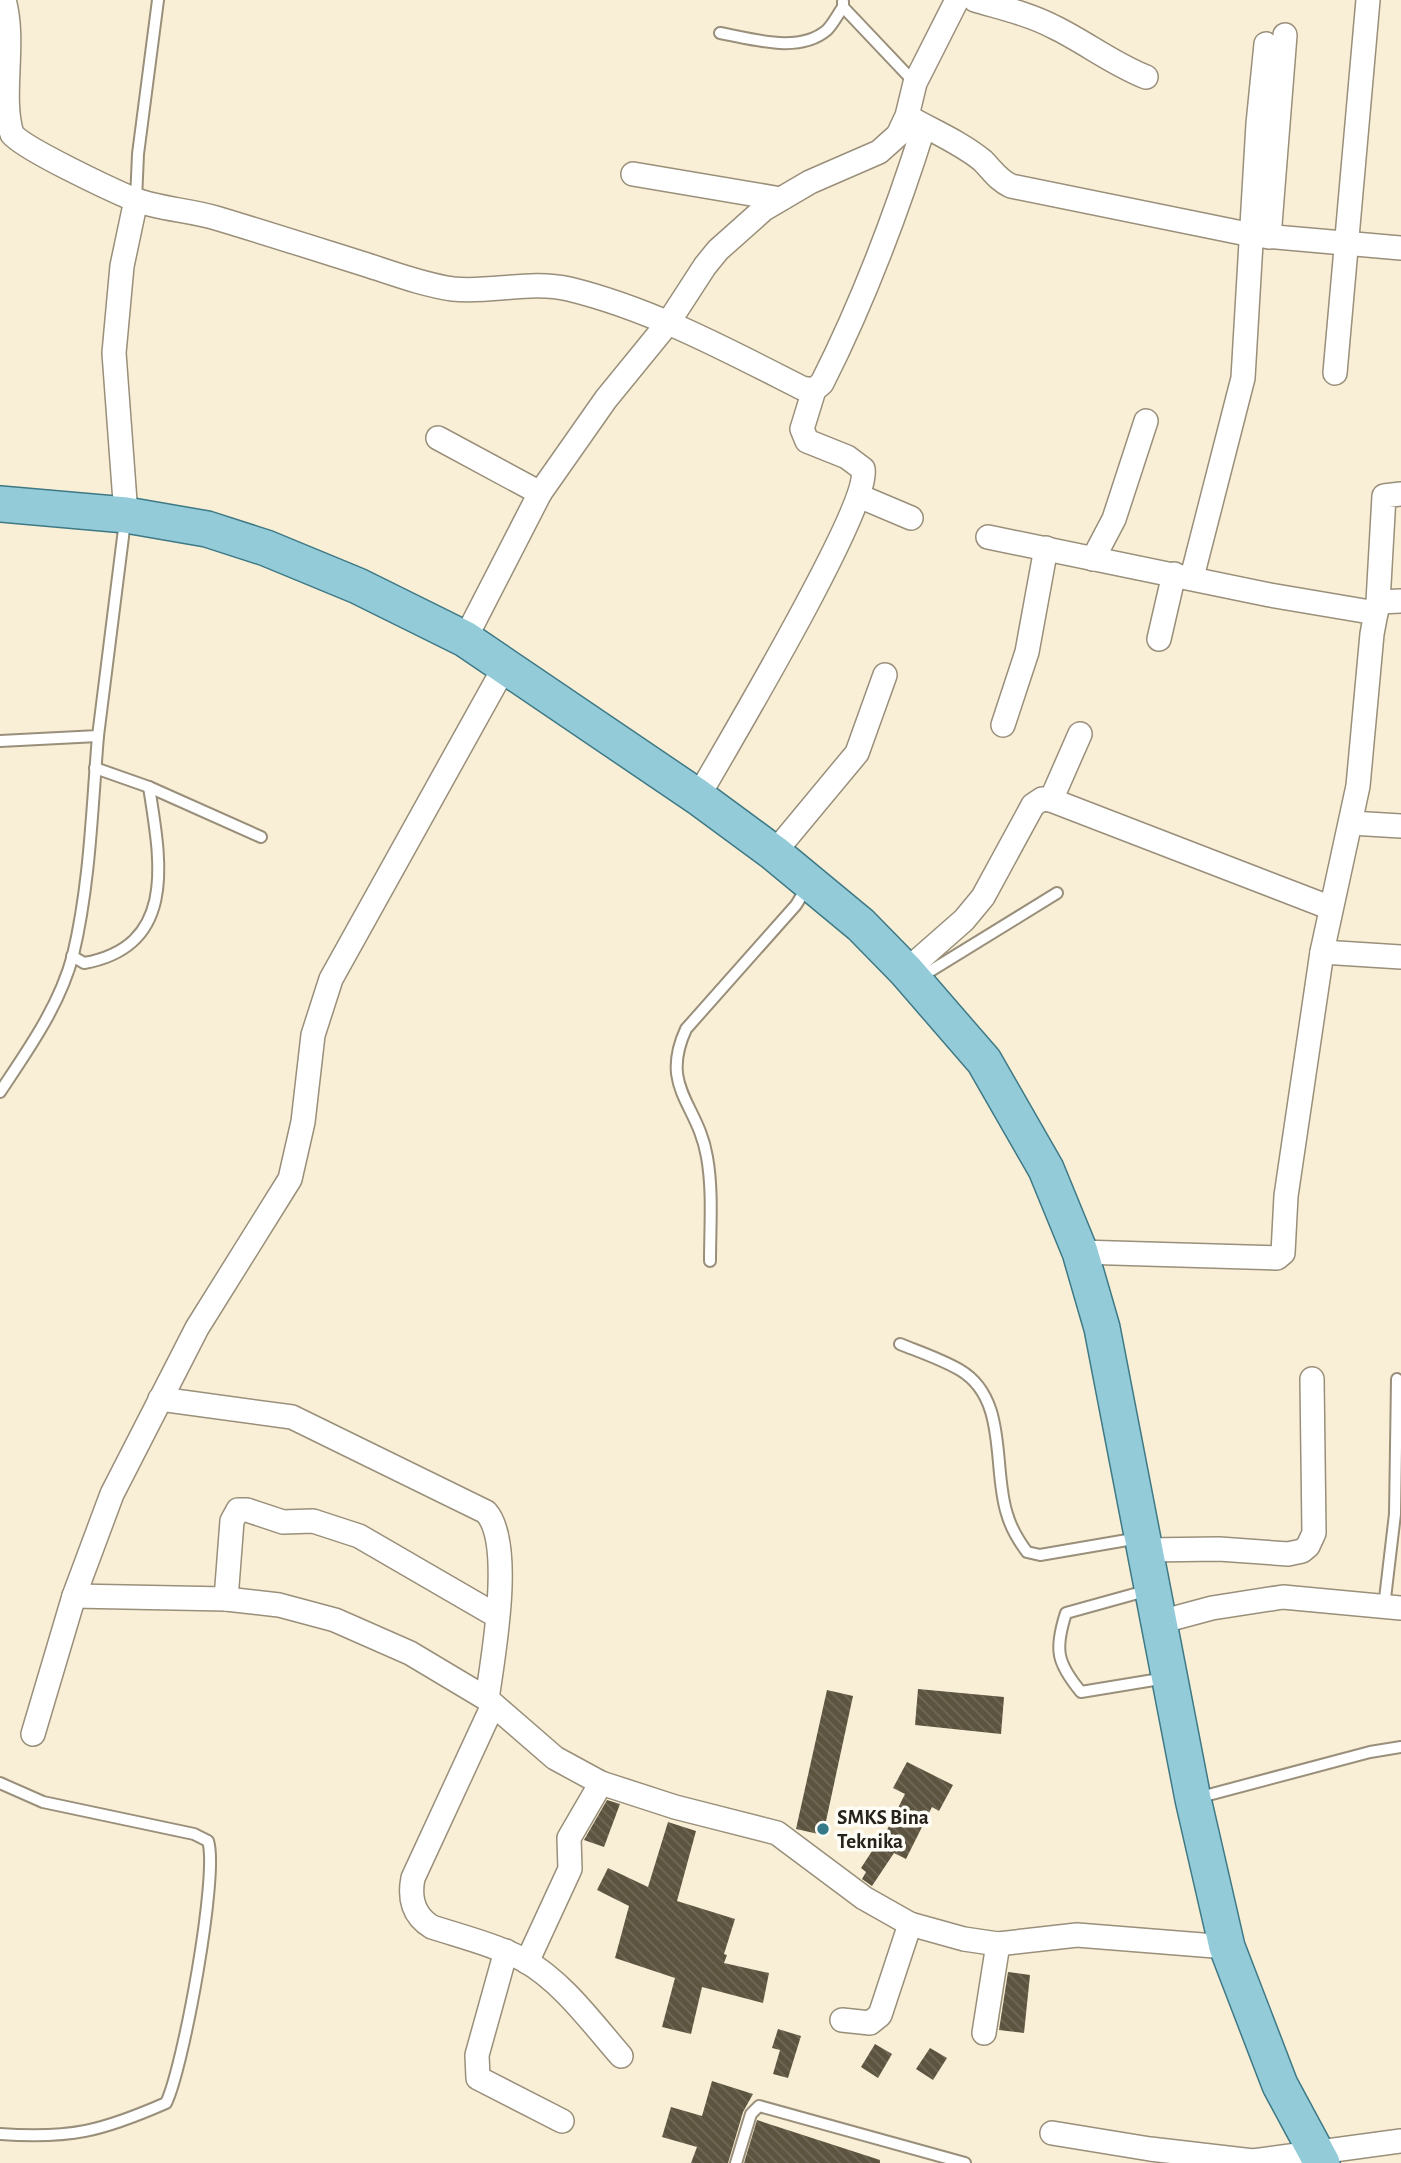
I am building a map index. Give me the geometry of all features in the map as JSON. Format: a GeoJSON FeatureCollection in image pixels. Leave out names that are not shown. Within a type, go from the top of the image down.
{"type":"FeatureCollection","features":[{"type":"Feature","properties":{"kind":"main road"},"geometry":{"type":"LineString","coordinates":[[0,504],[126,515],[207,529],[266,548],[397,604],[464,639],[698,797],[811,881],[910,976],[984,1061],[1046,1169],[1080,1252],[1102,1328],[1193,1799],[1227,1947],[1276,2074],[1318,2157]]}},
{"type":"Feature","properties":{"kind":"street"},"geometry":{"type":"LineString","coordinates":[[4,0],[9,22],[1,88],[2,109],[13,135],[78,172],[136,200],[200,213],[432,285],[477,290],[567,289],[668,323],[802,388],[814,390]]}},
{"type":"Feature","properties":{"kind":"street"},"geometry":{"type":"LineString","coordinates":[[698,797],[826,570],[865,478],[861,466],[807,441],[802,434],[814,390],[822,383],[855,318],[905,189],[915,121],[915,83],[957,0]]}},
{"type":"Feature","properties":{"kind":"street"},"geometry":{"type":"LineString","coordinates":[[975,0],[1054,26],[1124,68],[1146,77]]}},
{"type":"Feature","properties":{"kind":"street"},"geometry":{"type":"LineString","coordinates":[[1335,373],[1367,0]]}},
{"type":"Feature","properties":{"kind":"street"},"geometry":{"type":"LineString","coordinates":[[1159,639],[1183,575],[1243,378],[1260,236],[1258,124],[1276,40]]}},
{"type":"Feature","properties":{"kind":"street"},"geometry":{"type":"LineString","coordinates":[[915,121],[969,151],[984,162],[999,180],[1012,186],[1260,236],[1401,248]]}},
{"type":"Feature","properties":{"kind":"street"},"geometry":{"type":"LineString","coordinates":[[464,639],[540,493],[614,390],[668,323],[718,250],[764,209],[879,152],[915,121]]}},
{"type":"Feature","properties":{"kind":"street"},"geometry":{"type":"LineString","coordinates":[[633,174],[781,199]]}},
{"type":"Feature","properties":{"kind":"street"},"geometry":{"type":"LineString","coordinates":[[126,515],[114,353],[118,293],[136,200]]}},
{"type":"Feature","properties":{"kind":"street"},"geometry":{"type":"LineString","coordinates":[[1093,559],[1114,519],[1146,421]]}},
{"type":"Feature","properties":{"kind":"street"},"geometry":{"type":"LineString","coordinates":[[438,438],[540,493]]}},
{"type":"Feature","properties":{"kind":"street"},"geometry":{"type":"LineString","coordinates":[[1080,1252],[1276,1258],[1283,1253],[1286,1196],[1322,951],[1351,823],[1385,605],[1384,496],[1401,494]]}},
{"type":"Feature","properties":{"kind":"street"},"geometry":{"type":"LineString","coordinates":[[859,496],[911,518]]}},
{"type":"Feature","properties":{"kind":"street"},"geometry":{"type":"LineString","coordinates":[[988,537],[1270,595],[1385,605]]}},
{"type":"Feature","properties":{"kind":"street"},"geometry":{"type":"LineString","coordinates":[[1003,725],[1027,652],[1046,548]]}},
{"type":"Feature","properties":{"kind":"street"},"geometry":{"type":"LineString","coordinates":[[33,1734],[74,1596],[112,1494],[197,1328],[290,1179],[303,1122],[313,1035],[331,979],[505,666]]}},
{"type":"Feature","properties":{"kind":"street"},"geometry":{"type":"LineString","coordinates":[[774,853],[857,753],[885,675]]}},
{"type":"Feature","properties":{"kind":"street"},"geometry":{"type":"LineString","coordinates":[[1051,800],[1080,734]]}},
{"type":"Feature","properties":{"kind":"street"},"geometry":{"type":"LineString","coordinates":[[910,976],[964,920],[998,874],[1033,805],[1042,799],[1051,800],[1331,908]]}},
{"type":"Feature","properties":{"kind":"street"},"geometry":{"type":"LineString","coordinates":[[1351,823],[1401,826]]}},
{"type":"Feature","properties":{"kind":"street"},"geometry":{"type":"LineString","coordinates":[[1322,951],[1401,957]]}},
{"type":"Feature","properties":{"kind":"street"},"geometry":{"type":"LineString","coordinates":[[1145,1544],[1288,1554],[1302,1551],[1308,1546],[1314,1533],[1312,1379]]}},
{"type":"Feature","properties":{"kind":"street"},"geometry":{"type":"LineString","coordinates":[[160,1399],[292,1417],[486,1511],[495,1522],[500,1554],[490,1702],[413,1878],[410,1895],[422,1921],[432,1927],[506,1951],[527,1962],[565,1992],[621,2056]]}},
{"type":"Feature","properties":{"kind":"street"},"geometry":{"type":"LineString","coordinates":[[226,1599],[232,1521],[238,1510],[247,1510],[283,1522],[313,1521],[334,1525],[359,1535],[497,1616]]}},
{"type":"Feature","properties":{"kind":"street"},"geometry":{"type":"LineString","coordinates":[[74,1596],[226,1599],[279,1605],[335,1620],[410,1653],[490,1702],[555,1758],[601,1783],[675,1807],[778,1833],[864,1898],[910,1924],[964,1939],[998,1944],[1077,1935],[1227,1947]]}},
{"type":"Feature","properties":{"kind":"street"},"geometry":{"type":"LineString","coordinates":[[1156,1606],[1212,1608],[1283,1597],[1392,1607]]}},
{"type":"Feature","properties":{"kind":"street"},"geometry":{"type":"LineString","coordinates":[[527,1962],[570,1869],[569,1838],[601,1783]]}},
{"type":"Feature","properties":{"kind":"street"},"geometry":{"type":"LineString","coordinates":[[842,2020],[870,2023],[880,2015],[910,1924]]}},
{"type":"Feature","properties":{"kind":"street"},"geometry":{"type":"LineString","coordinates":[[984,2032],[998,1944]]}},
{"type":"Feature","properties":{"kind":"street"},"geometry":{"type":"LineString","coordinates":[[506,1951],[477,2055],[478,2078],[562,2121]]}},
{"type":"Feature","properties":{"kind":"street"},"geometry":{"type":"LineString","coordinates":[[1052,2133],[1242,2160],[1318,2157],[1401,2141]]}},
{"type":"Feature","properties":{"kind":"lane"},"geometry":{"type":"LineString","coordinates":[[136,200],[138,154],[158,0]]}},
{"type":"Feature","properties":{"kind":"lane"},"geometry":{"type":"LineString","coordinates":[[720,33],[766,41],[803,43],[827,29],[843,4],[915,83]]}},
{"type":"Feature","properties":{"kind":"lane"},"geometry":{"type":"LineString","coordinates":[[0,1092],[42,1030],[72,956],[86,872],[98,736],[126,515]]}},
{"type":"Feature","properties":{"kind":"lane"},"geometry":{"type":"LineString","coordinates":[[0,741],[98,736]]}},
{"type":"Feature","properties":{"kind":"lane"},"geometry":{"type":"LineString","coordinates":[[95,768],[149,786],[261,837]]}},
{"type":"Feature","properties":{"kind":"lane"},"geometry":{"type":"LineString","coordinates":[[72,956],[84,963],[112,957],[146,930],[155,906],[159,849],[149,786]]}},
{"type":"Feature","properties":{"kind":"lane"},"geometry":{"type":"LineString","coordinates":[[710,1261],[707,1156],[701,1131],[678,1085],[677,1050],[686,1029],[796,905],[811,881]]}},
{"type":"Feature","properties":{"kind":"lane"},"geometry":{"type":"LineString","coordinates":[[910,976],[1057,893]]}},
{"type":"Feature","properties":{"kind":"lane"},"geometry":{"type":"LineString","coordinates":[[900,1344],[962,1371],[982,1393],[993,1419],[1006,1512],[1016,1537],[1027,1552],[1040,1555],[1145,1544]]}},
{"type":"Feature","properties":{"kind":"lane"},"geometry":{"type":"LineString","coordinates":[[1392,1607],[1397,1379]]}},
{"type":"Feature","properties":{"kind":"lane"},"geometry":{"type":"LineString","coordinates":[[1156,1606],[1066,1613],[1058,1637],[1061,1667],[1081,1692],[1169,1678]]}},
{"type":"Feature","properties":{"kind":"lane"},"geometry":{"type":"LineString","coordinates":[[1193,1799],[1370,1752],[1401,1747]]}},
{"type":"Feature","properties":{"kind":"lane"},"geometry":{"type":"LineString","coordinates":[[0,1783],[43,1801],[194,1834],[208,1841],[212,1853],[211,1880],[185,2036],[172,2091],[166,2103],[118,2124],[64,2137],[0,2134]]}},
{"type":"Feature","properties":{"kind":"lane"},"geometry":{"type":"LineString","coordinates":[[736,2163],[751,2114],[759,2106],[965,2163]]}},
{"type":"Feature","properties":{"kind":"building"},"geometry":{"type":"Polygon","coordinates":[[[918,1689],[1004,1697],[1001,1734],[915,1725],[918,1689]]]}},
{"type":"Feature","properties":{"kind":"building"},"geometry":{"type":"Polygon","coordinates":[[[827,1690],[853,1696],[823,1835],[796,1829],[827,1690]]]}},
{"type":"Feature","properties":{"kind":"building"},"geometry":{"type":"Polygon","coordinates":[[[907,1762],[953,1785],[939,1811],[932,1807],[906,1859],[894,1853],[872,1886],[862,1879],[866,1872],[861,1868],[874,1848],[877,1850],[905,1794],[893,1788],[907,1762]]]}},
{"type":"Feature","properties":{"kind":"building"},"geometry":{"type":"Polygon","coordinates":[[[607,1800],[620,1804],[604,1847],[584,1840],[607,1800]]]}},
{"type":"Feature","properties":{"kind":"building"},"geometry":{"type":"Polygon","coordinates":[[[668,1822],[696,1831],[677,1901],[735,1919],[724,1954],[727,1955],[724,1963],[769,1973],[763,2003],[702,1987],[691,2034],[662,2027],[675,1978],[615,1958],[629,1906],[597,1890],[608,1868],[648,1887],[668,1822]]]}},
{"type":"Feature","properties":{"kind":"building"},"geometry":{"type":"Polygon","coordinates":[[[1008,1972],[1030,1975],[1024,2033],[999,2030],[1008,1972]]]}},
{"type":"Feature","properties":{"kind":"building"},"geometry":{"type":"Polygon","coordinates":[[[778,2029],[801,2036],[788,2078],[773,2074],[780,2050],[772,2048],[778,2029]]]}},
{"type":"Feature","properties":{"kind":"building"},"geometry":{"type":"Polygon","coordinates":[[[875,2044],[892,2054],[878,2078],[861,2067],[875,2044]]]}},
{"type":"Feature","properties":{"kind":"building"},"geometry":{"type":"Polygon","coordinates":[[[930,2048],[947,2058],[933,2080],[916,2069],[930,2048]]]}},
{"type":"Feature","properties":{"kind":"building"},"geometry":{"type":"Polygon","coordinates":[[[712,2081],[753,2094],[743,2112],[728,2163],[691,2163],[697,2147],[662,2137],[671,2107],[702,2116],[712,2081]]]}},
{"type":"Feature","properties":{"kind":"building"},"geometry":{"type":"Polygon","coordinates":[[[757,2120],[880,2160],[880,2163],[744,2163],[757,2120]]]}},
{"type":"Feature","properties":{"kind":"place","name":"SMKS Bina Teknika"},"geometry":{"type":"Point","coordinates":[823,1829]}}]}
